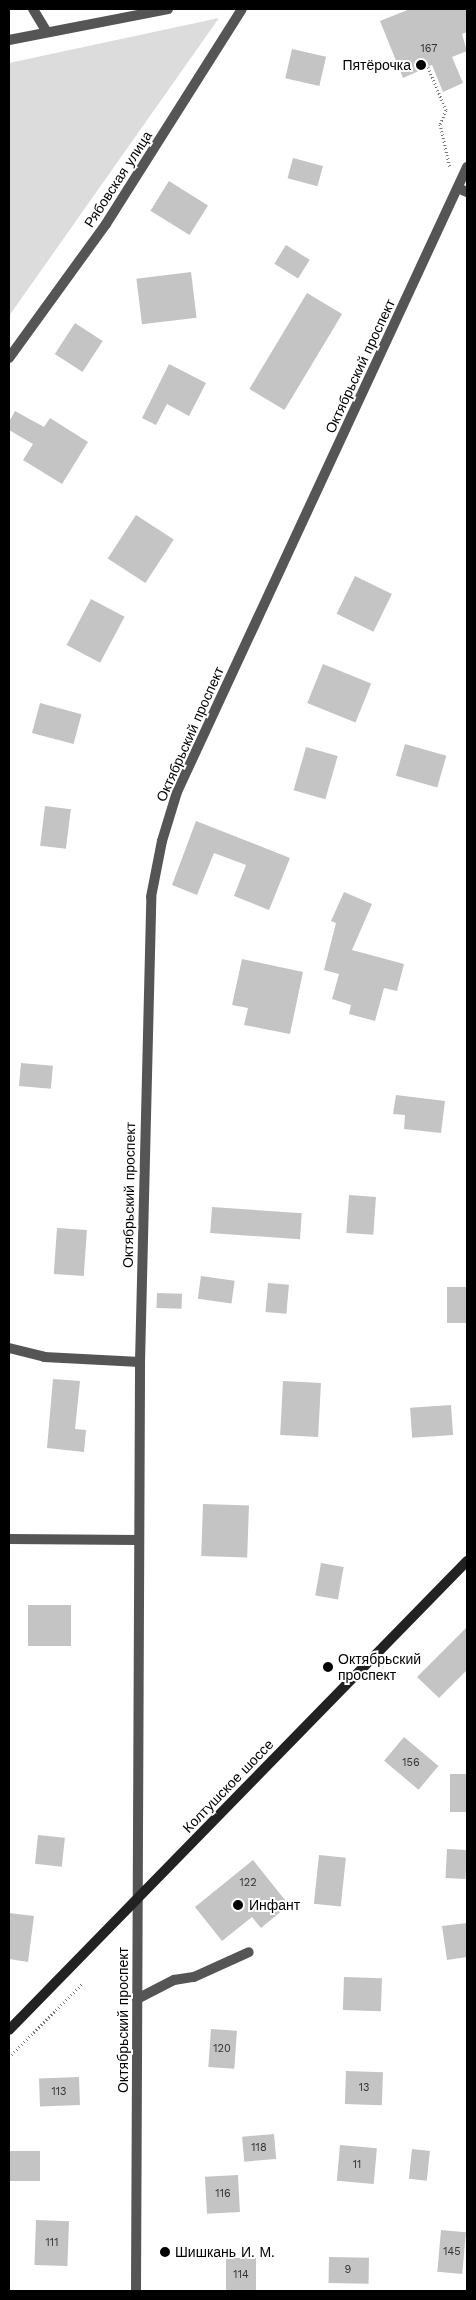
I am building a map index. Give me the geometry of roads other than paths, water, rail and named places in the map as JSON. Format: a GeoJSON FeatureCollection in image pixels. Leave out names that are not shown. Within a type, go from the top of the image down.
{"type":"FeatureCollection","features":[{"type":"Feature","properties":{"kind":"main road","name":"Колтушское шоссе"},"geometry":{"type":"LineString","coordinates":[[9,2030],[467,1561]]}},
{"type":"Feature","properties":{"kind":"street"},"geometry":{"type":"LineString","coordinates":[[33,9],[46,31]]}},
{"type":"Feature","properties":{"kind":"street"},"geometry":{"type":"LineString","coordinates":[[9,40],[46,31],[168,9]]}},
{"type":"Feature","properties":{"kind":"street","name":"Рябовская улица"},"geometry":{"type":"LineString","coordinates":[[9,358],[106,224],[242,9]]}},
{"type":"Feature","properties":{"kind":"street","name":"Октябрьский проспект"},"geometry":{"type":"LineString","coordinates":[[136,2291],[140,1362],[147,954],[151,897],[162,841],[177,792],[462,190],[467,167]]}},
{"type":"Feature","properties":{"kind":"street"},"geometry":{"type":"LineString","coordinates":[[9,1348],[44,1356],[140,1362]]}},
{"type":"Feature","properties":{"kind":"street"},"geometry":{"type":"LineString","coordinates":[[9,1539],[139,1540]]}},
{"type":"Feature","properties":{"kind":"street"},"geometry":{"type":"LineString","coordinates":[[137,1999],[174,1980],[194,1977],[249,1952]]}},
{"type":"Feature","properties":{"kind":"place","name":"Пятёрочка"},"geometry":{"type":"Point","coordinates":[421,65]}},
{"type":"Feature","properties":{"kind":"place","name":"Октябрьский проспект"},"geometry":{"type":"Point","coordinates":[328,1667]}},
{"type":"Feature","properties":{"kind":"place","name":"Инфант"},"geometry":{"type":"Point","coordinates":[238,1905]}},
{"type":"Feature","properties":{"kind":"place","name":"Шишкань И. М."},"geometry":{"type":"Point","coordinates":[165,2252]}}]}
